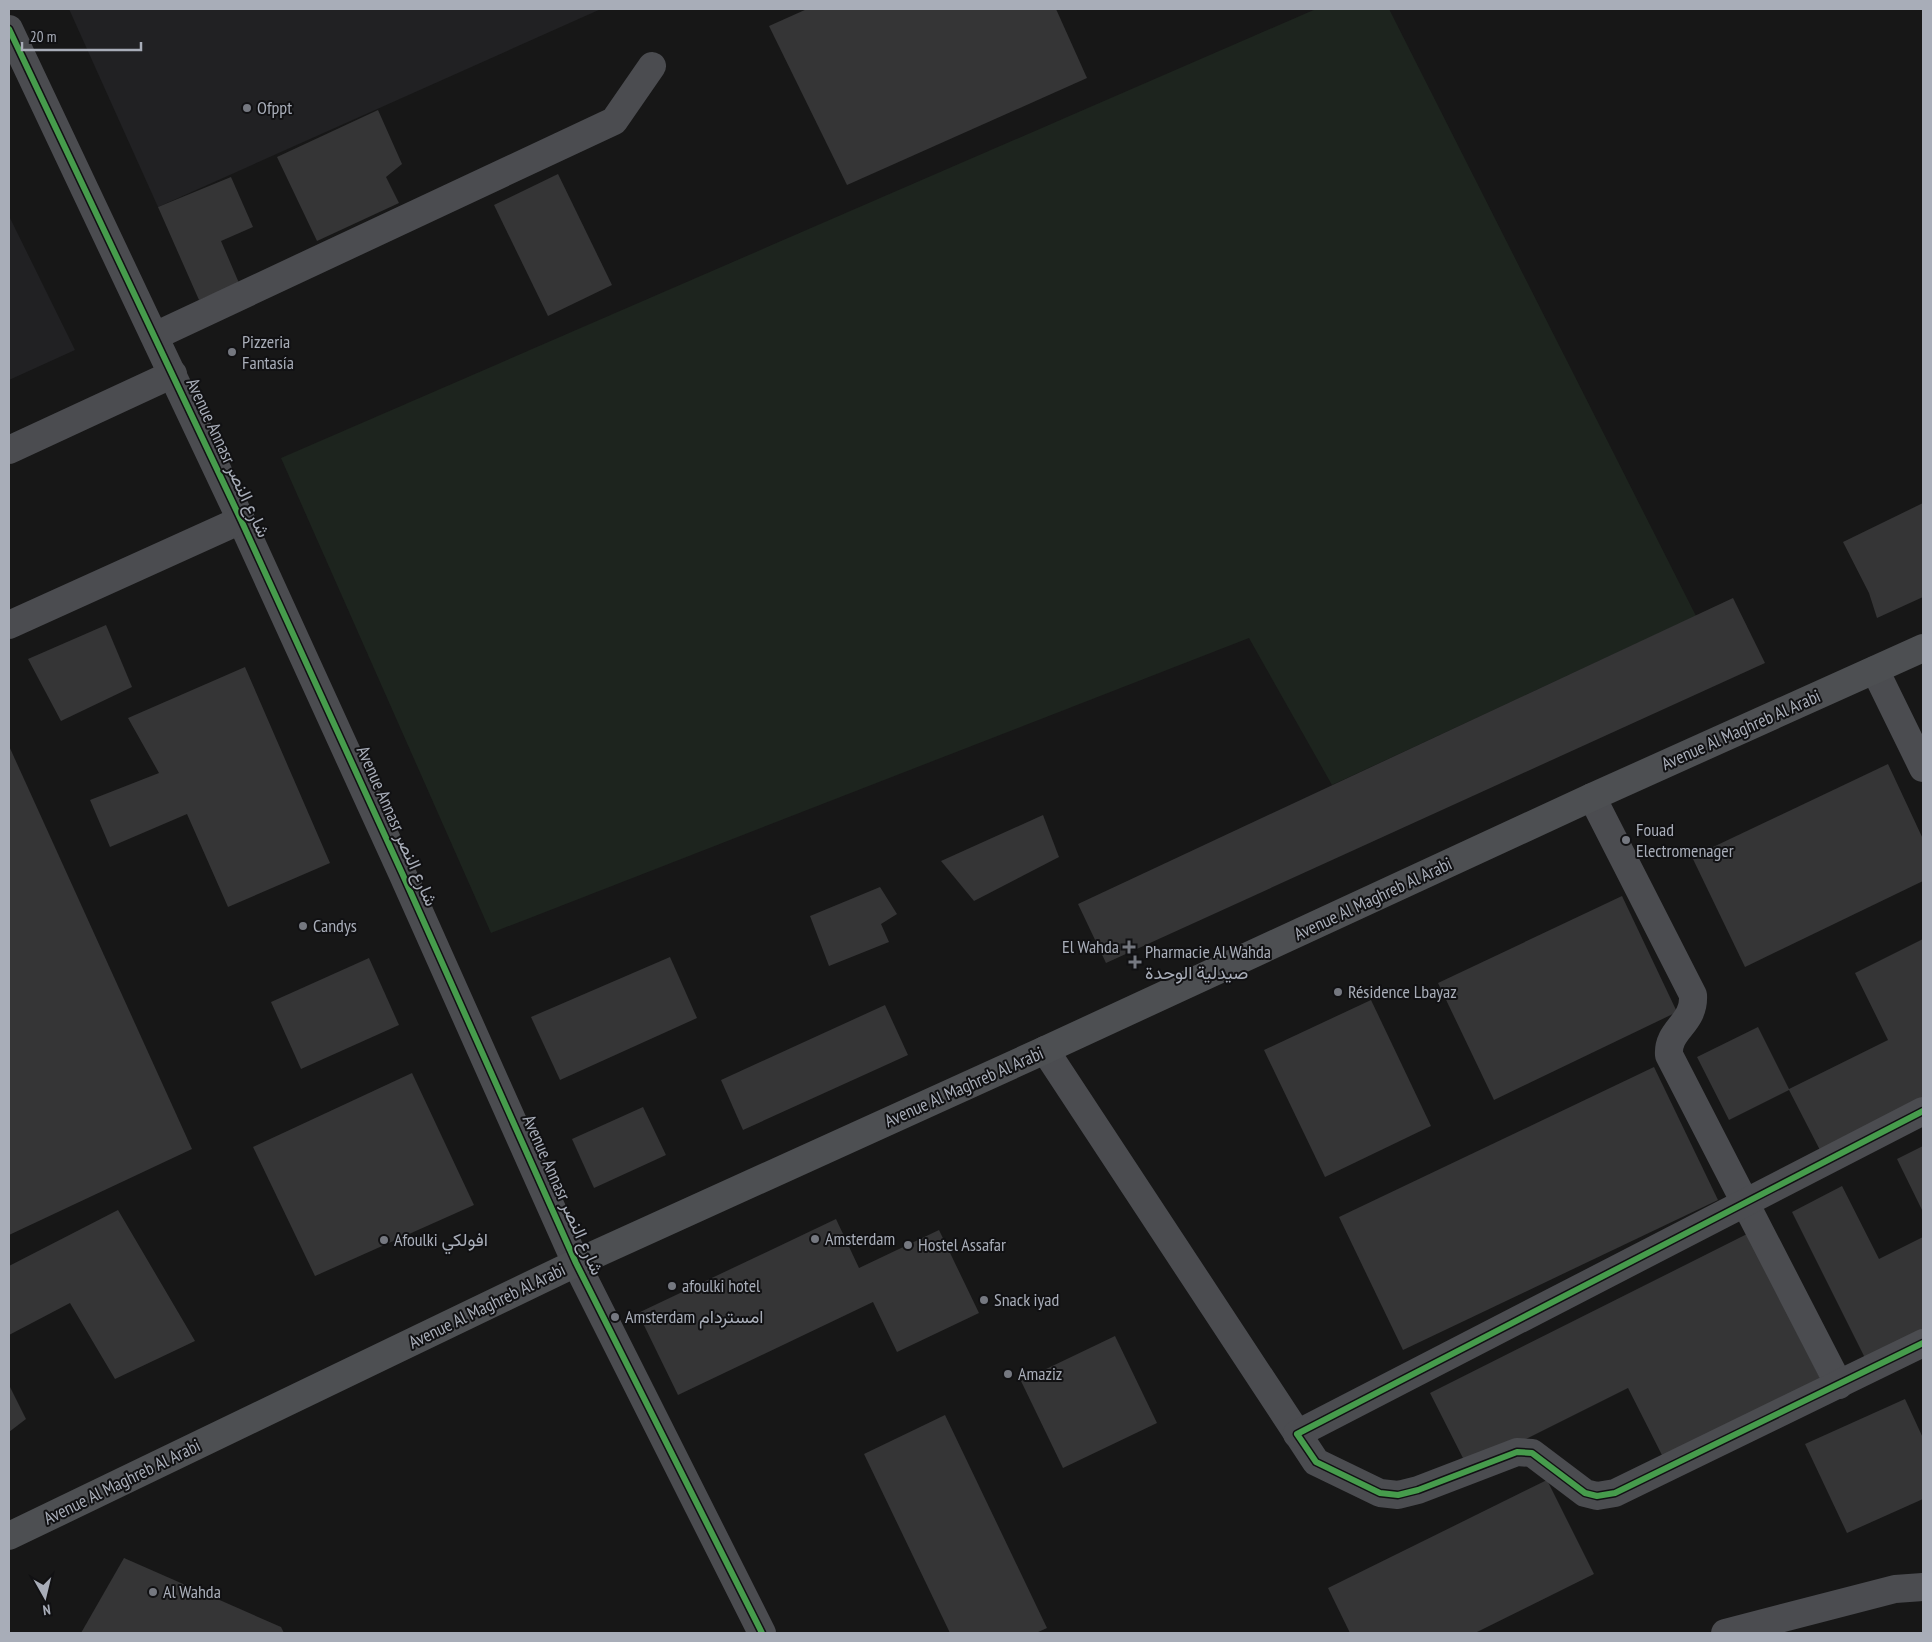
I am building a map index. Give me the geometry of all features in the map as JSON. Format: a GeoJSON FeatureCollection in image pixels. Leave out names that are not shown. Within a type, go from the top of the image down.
{"type":"FeatureCollection","features":[{"type":"Feature","properties":{"kind":"main road","name":"Avenue Al Maghreb Al Arabi"},"geometry":{"type":"LineString","coordinates":[[9,1536],[576,1263],[1046,1050],[1592,797],[1923,648]]}},
{"type":"Feature","properties":{"kind":"street","name":"Avenue Annasr شارع النصر"},"geometry":{"type":"LineString","coordinates":[[9,29],[241,520],[406,882],[576,1263],[762,1633]]}},
{"type":"Feature","properties":{"kind":"street"},"geometry":{"type":"LineString","coordinates":[[155,336],[614,122],[652,66]]}},
{"type":"Feature","properties":{"kind":"street"},"geometry":{"type":"LineString","coordinates":[[9,450],[173,374]]}},
{"type":"Feature","properties":{"kind":"street"},"geometry":{"type":"LineString","coordinates":[[9,625],[241,520]]}},
{"type":"Feature","properties":{"kind":"street"},"geometry":{"type":"LineString","coordinates":[[1875,670],[1923,768]]}},
{"type":"Feature","properties":{"kind":"street"},"geometry":{"type":"LineString","coordinates":[[1592,797],[1693,995],[1694,1004],[1691,1014],[1671,1040],[1668,1047],[1669,1055],[1744,1204],[1839,1385]]}},
{"type":"Feature","properties":{"kind":"street"},"geometry":{"type":"LineString","coordinates":[[1046,1050],[1316,1462],[1380,1492],[1398,1495],[1418,1490],[1517,1452],[1532,1453],[1585,1493],[1598,1496],[1615,1493],[1923,1344]]}},
{"type":"Feature","properties":{"kind":"street"},"geometry":{"type":"LineString","coordinates":[[1297,1434],[1923,1111]]}},
{"type":"Feature","properties":{"kind":"street"},"geometry":{"type":"LineString","coordinates":[[1725,1633],[1781,1626],[1895,1589],[1923,1587]]}},
{"type":"Feature","properties":{"kind":"shaded area","name":"Ofppt"},"geometry":{"type":"Polygon","coordinates":[[[69,9],[601,9],[158,207],[69,9]]]}},
{"type":"Feature","properties":{"kind":"shaded area"},"geometry":{"type":"Polygon","coordinates":[[[1316,9],[1389,9],[1696,616],[1332,785],[1249,638],[491,933],[281,458],[1316,9]]]}},
{"type":"Feature","properties":{"kind":"shaded area"},"geometry":{"type":"Polygon","coordinates":[[[9,216],[75,350],[9,380],[9,216]]]}},
{"type":"Feature","properties":{"kind":"building"},"geometry":{"type":"Polygon","coordinates":[[[807,9],[1056,9],[1087,78],[847,185],[769,26],[807,9]]]}},
{"type":"Feature","properties":{"kind":"building"},"geometry":{"type":"Polygon","coordinates":[[[378,110],[402,164],[386,177],[399,203],[317,241],[277,157],[378,110]]]}},
{"type":"Feature","properties":{"kind":"building"},"geometry":{"type":"Polygon","coordinates":[[[558,174],[612,285],[548,316],[494,205],[558,174]]]}},
{"type":"Feature","properties":{"kind":"building"},"geometry":{"type":"Polygon","coordinates":[[[231,177],[253,227],[221,241],[239,283],[199,300],[158,207],[231,177]]]}},
{"type":"Feature","properties":{"kind":"building"},"geometry":{"type":"Polygon","coordinates":[[[1923,503],[1923,597],[1877,618],[1869,593],[1843,542],[1923,503]]]}},
{"type":"Feature","properties":{"kind":"building"},"geometry":{"type":"Polygon","coordinates":[[[1733,598],[1765,663],[1106,963],[1078,904],[1733,598]]]}},
{"type":"Feature","properties":{"kind":"building"},"geometry":{"type":"Polygon","coordinates":[[[106,625],[132,687],[61,721],[28,659],[106,625]]]}},
{"type":"Feature","properties":{"kind":"building"},"geometry":{"type":"Polygon","coordinates":[[[245,667],[330,863],[228,907],[187,814],[110,847],[90,800],[159,773],[128,718],[245,667]]]}},
{"type":"Feature","properties":{"kind":"building"},"geometry":{"type":"Polygon","coordinates":[[[9,746],[192,1149],[9,1235],[9,746]]]}},
{"type":"Feature","properties":{"kind":"building"},"geometry":{"type":"Polygon","coordinates":[[[1888,764],[1923,839],[1923,881],[1745,967],[1692,857],[1888,764]]]}},
{"type":"Feature","properties":{"kind":"building"},"geometry":{"type":"Polygon","coordinates":[[[1043,815],[1059,857],[974,901],[941,861],[1043,815]]]}},
{"type":"Feature","properties":{"kind":"building"},"geometry":{"type":"Polygon","coordinates":[[[880,887],[897,914],[881,924],[889,942],[829,966],[810,916],[880,887]]]}},
{"type":"Feature","properties":{"kind":"building"},"geometry":{"type":"Polygon","coordinates":[[[1622,896],[1677,1012],[1494,1100],[1438,983],[1622,896]]]}},
{"type":"Feature","properties":{"kind":"building"},"geometry":{"type":"Polygon","coordinates":[[[1923,939],[1923,1103],[1822,1154],[1789,1090],[1729,1120],[1697,1057],[1758,1027],[1789,1089],[1888,1040],[1855,973],[1923,939]]]}},
{"type":"Feature","properties":{"kind":"building"},"geometry":{"type":"Polygon","coordinates":[[[670,957],[697,1018],[560,1080],[531,1017],[670,957]]]}},
{"type":"Feature","properties":{"kind":"building"},"geometry":{"type":"Polygon","coordinates":[[[369,958],[399,1025],[301,1069],[271,1002],[369,958]]]}},
{"type":"Feature","properties":{"kind":"building"},"geometry":{"type":"Polygon","coordinates":[[[1371,1000],[1431,1126],[1325,1177],[1264,1050],[1371,1000]]]}},
{"type":"Feature","properties":{"kind":"building"},"geometry":{"type":"Polygon","coordinates":[[[885,1005],[908,1055],[743,1130],[721,1080],[885,1005]]]}},
{"type":"Feature","properties":{"kind":"building"},"geometry":{"type":"Polygon","coordinates":[[[1654,1067],[1718,1200],[1403,1350],[1339,1217],[1654,1067]]]}},
{"type":"Feature","properties":{"kind":"building"},"geometry":{"type":"Polygon","coordinates":[[[412,1073],[474,1205],[315,1276],[253,1147],[412,1073]]]}},
{"type":"Feature","properties":{"kind":"building"},"geometry":{"type":"Polygon","coordinates":[[[643,1107],[666,1155],[594,1188],[572,1139],[643,1107]]]}},
{"type":"Feature","properties":{"kind":"building"},"geometry":{"type":"Polygon","coordinates":[[[1923,1146],[1923,1212],[1897,1159],[1923,1146]]]}},
{"type":"Feature","properties":{"kind":"building"},"geometry":{"type":"Polygon","coordinates":[[[1842,1186],[1879,1259],[1923,1237],[1923,1332],[1866,1360],[1792,1212],[1842,1186]]]}},
{"type":"Feature","properties":{"kind":"building"},"geometry":{"type":"Polygon","coordinates":[[[118,1210],[195,1341],[115,1379],[70,1303],[9,1335],[9,1266],[118,1210]]]}},
{"type":"Feature","properties":{"kind":"building"},"geometry":{"type":"Polygon","coordinates":[[[836,1219],[859,1268],[939,1230],[979,1313],[897,1352],[873,1302],[678,1395],[638,1313],[836,1219]]]}},
{"type":"Feature","properties":{"kind":"building"},"geometry":{"type":"Polygon","coordinates":[[[1747,1234],[1824,1386],[1667,1465],[1628,1388],[1468,1468],[1430,1393],[1747,1234]]]}},
{"type":"Feature","properties":{"kind":"building"},"geometry":{"type":"Polygon","coordinates":[[[1115,1336],[1157,1423],[1063,1468],[1021,1381],[1115,1336]]]}},
{"type":"Feature","properties":{"kind":"building"},"geometry":{"type":"Polygon","coordinates":[[[9,1385],[26,1419],[9,1432],[9,1385]]]}},
{"type":"Feature","properties":{"kind":"building"},"geometry":{"type":"Polygon","coordinates":[[[1905,1399],[1923,1438],[1923,1499],[1847,1533],[1805,1444],[1905,1399]]]}},
{"type":"Feature","properties":{"kind":"building"},"geometry":{"type":"Polygon","coordinates":[[[945,1415],[1047,1628],[1036,1633],[950,1633],[864,1454],[945,1415]]]}},
{"type":"Feature","properties":{"kind":"building"},"geometry":{"type":"Polygon","coordinates":[[[1547,1480],[1594,1574],[1475,1633],[1350,1633],[1328,1588],[1547,1480]]]}},
{"type":"Feature","properties":{"kind":"building","name":"Al Wahda"},"geometry":{"type":"Polygon","coordinates":[[[124,1558],[281,1627],[284,1633],[81,1633],[124,1558]]]}},
{"type":"Feature","properties":{"kind":"cycle path"},"geometry":{"type":"LineString","coordinates":[[9,29],[241,520],[402,873],[576,1263],[762,1633]]}},
{"type":"Feature","properties":{"kind":"cycle path"},"geometry":{"type":"LineString","coordinates":[[1923,1111],[1297,1434],[1316,1462],[1380,1493],[1398,1495],[1418,1490],[1517,1452],[1532,1453],[1585,1493],[1597,1496],[1615,1493],[1923,1343]]}},
{"type":"Feature","properties":{"kind":"place","name":"Ofppt"},"geometry":{"type":"Point","coordinates":[247,108]}},
{"type":"Feature","properties":{"kind":"place","name":"Pizzeria Fantasía"},"geometry":{"type":"Point","coordinates":[232,352]}},
{"type":"Feature","properties":{"kind":"place","name":"Fouad Electromenager"},"geometry":{"type":"Point","coordinates":[1626,840]}},
{"type":"Feature","properties":{"kind":"place","name":"Candys"},"geometry":{"type":"Point","coordinates":[303,926]}},
{"type":"Feature","properties":{"kind":"place","name":"El Wahda"},"geometry":{"type":"Point","coordinates":[1129,947]}},
{"type":"Feature","properties":{"kind":"place","name":"Pharmacie Al Wahda صيدلية الوحدة"},"geometry":{"type":"Point","coordinates":[1135,962]}},
{"type":"Feature","properties":{"kind":"place","name":"Résidence Lbayaz"},"geometry":{"type":"Point","coordinates":[1338,992]}},
{"type":"Feature","properties":{"kind":"place","name":"Amsterdam"},"geometry":{"type":"Point","coordinates":[815,1239]}},
{"type":"Feature","properties":{"kind":"place","name":"Afoulki افولكي"},"geometry":{"type":"Point","coordinates":[384,1240]}},
{"type":"Feature","properties":{"kind":"place","name":"Hostel Assafar"},"geometry":{"type":"Point","coordinates":[908,1245]}},
{"type":"Feature","properties":{"kind":"place","name":"afoulki hotel"},"geometry":{"type":"Point","coordinates":[672,1286]}},
{"type":"Feature","properties":{"kind":"place","name":"Snack iyad"},"geometry":{"type":"Point","coordinates":[984,1300]}},
{"type":"Feature","properties":{"kind":"place","name":"Amsterdam امستردام"},"geometry":{"type":"Point","coordinates":[615,1317]}},
{"type":"Feature","properties":{"kind":"place","name":"Amaziz"},"geometry":{"type":"Point","coordinates":[1008,1374]}},
{"type":"Feature","properties":{"kind":"place","name":"Al Wahda"},"geometry":{"type":"Point","coordinates":[153,1592]}}]}
